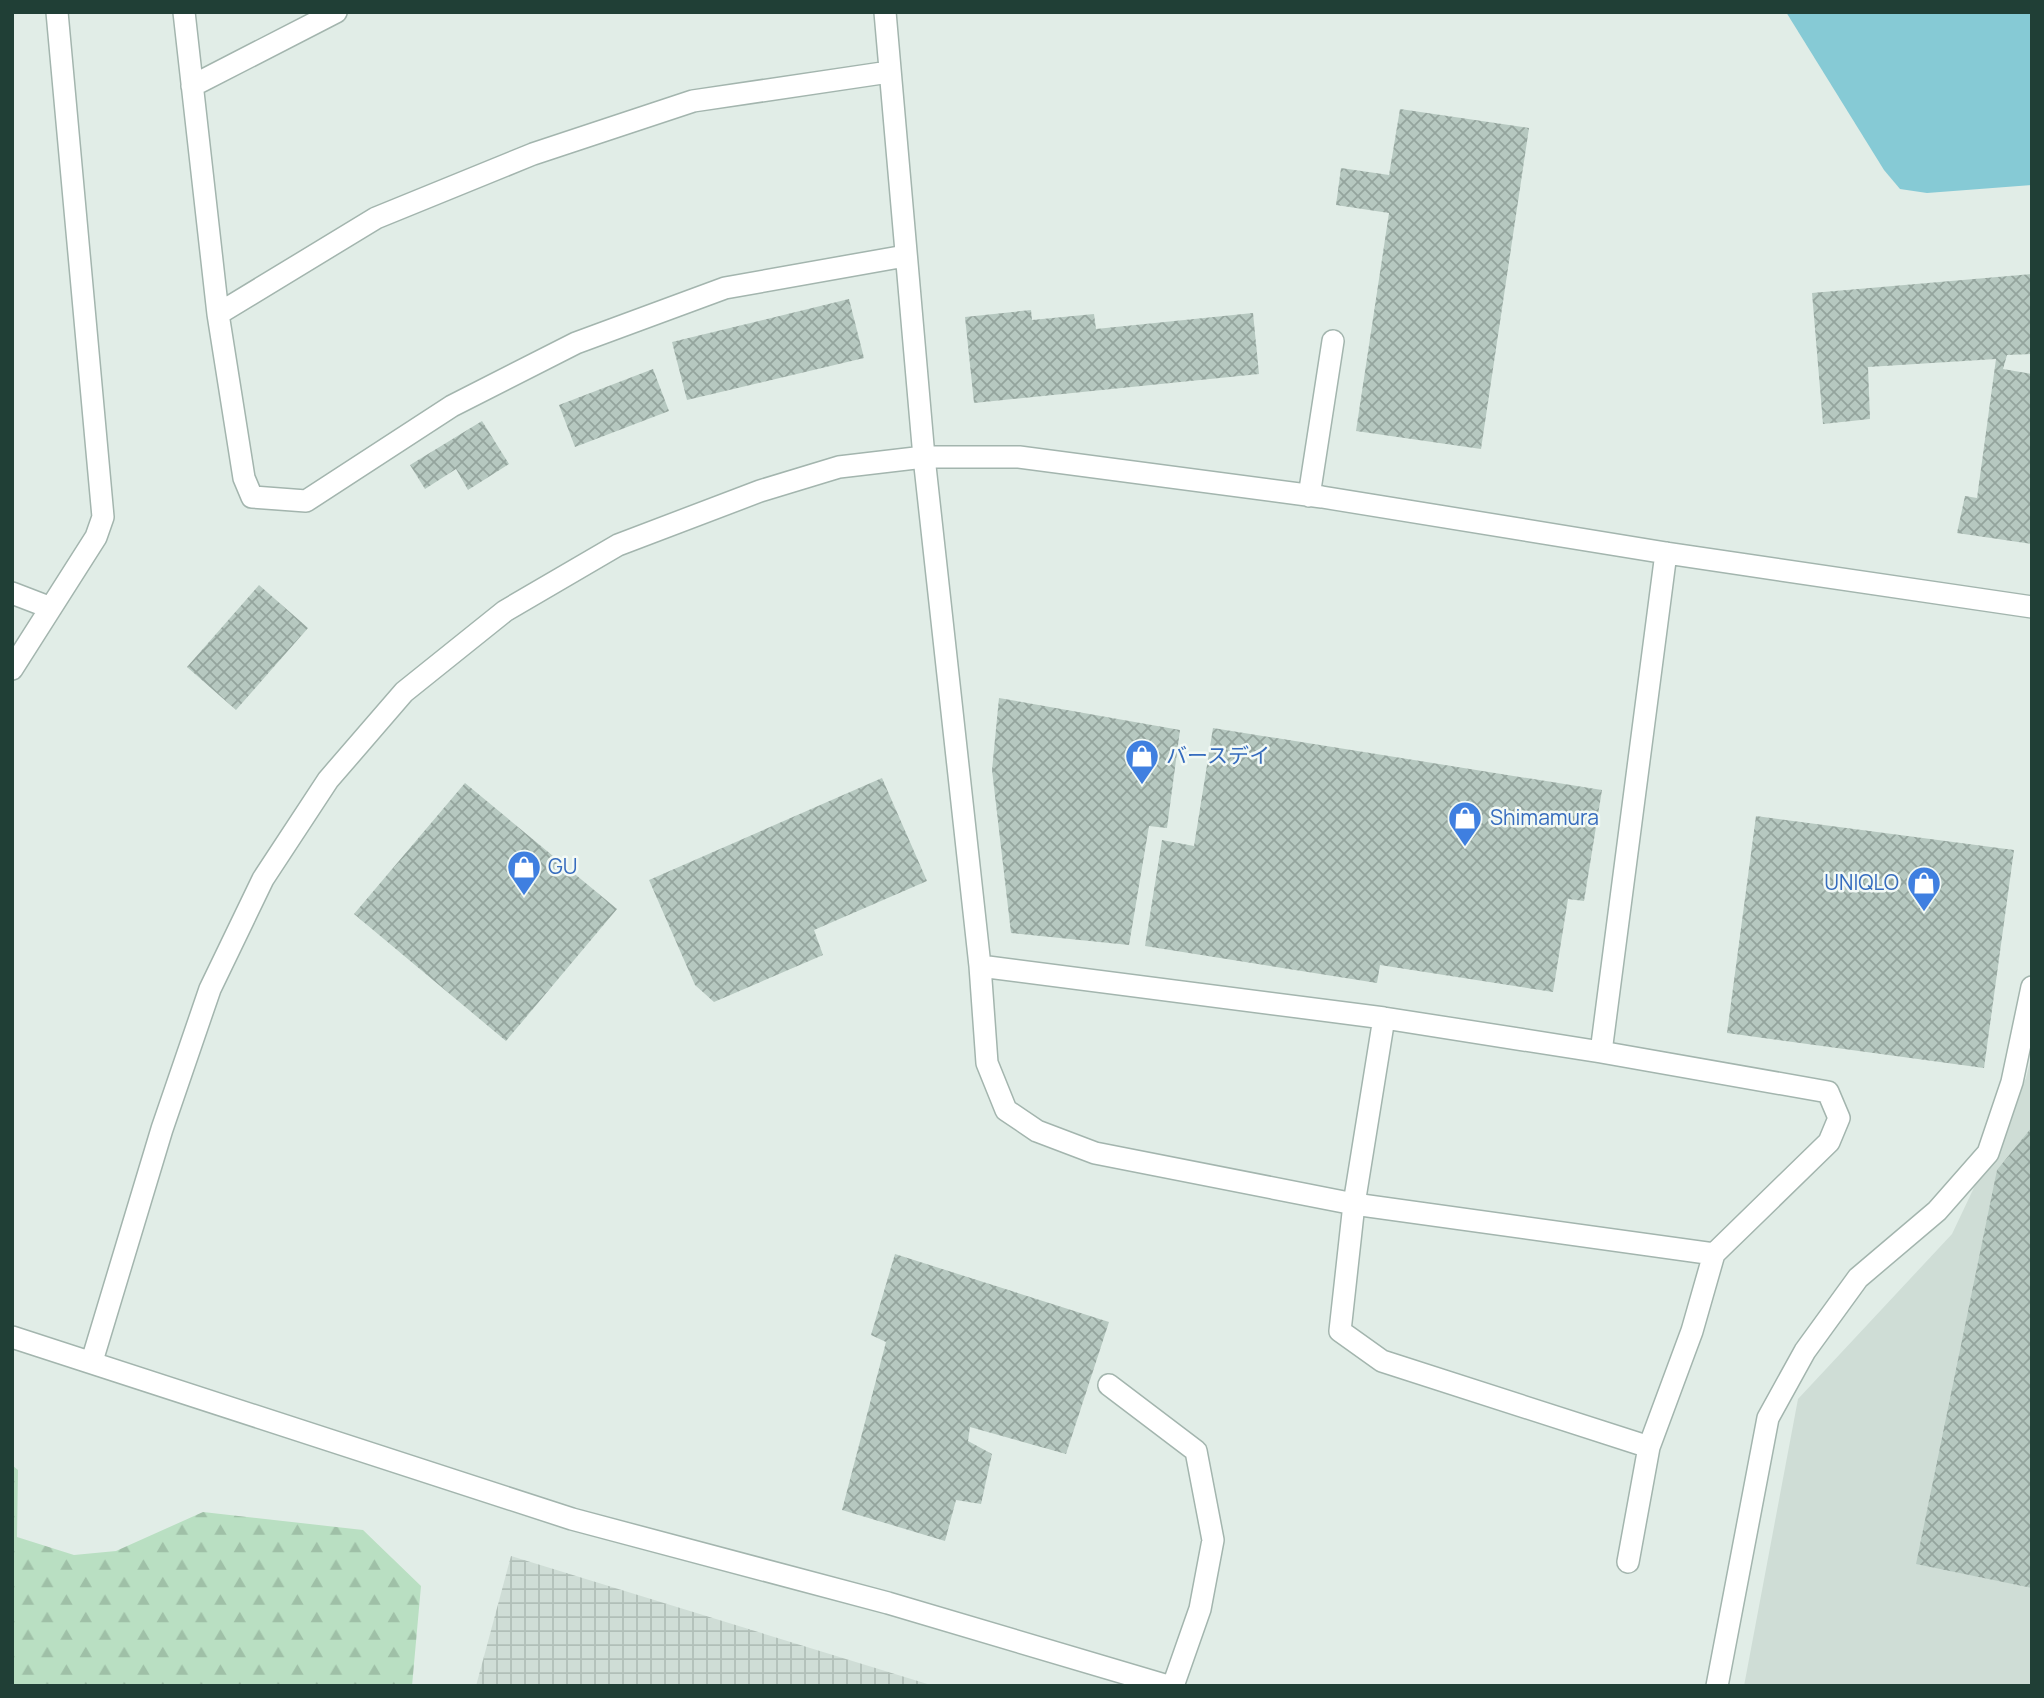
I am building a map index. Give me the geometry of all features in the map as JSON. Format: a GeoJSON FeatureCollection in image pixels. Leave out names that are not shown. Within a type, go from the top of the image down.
{"type":"FeatureCollection","features":[{"type":"Feature","properties":{"kind":"street"},"geometry":{"type":"LineString","coordinates":[[12,669],[96,537],[103,517],[57,12]]}},
{"type":"Feature","properties":{"kind":"street"},"geometry":{"type":"LineString","coordinates":[[184,12],[218,314],[244,478],[252,497],[306,501],[452,406],[576,343],[725,288],[905,256]]}},
{"type":"Feature","properties":{"kind":"street"},"geometry":{"type":"LineString","coordinates":[[192,86],[336,12]]}},
{"type":"Feature","properties":{"kind":"street"},"geometry":{"type":"LineString","coordinates":[[885,12],[923,457],[980,966],[987,1063],[1006,1110],[1037,1131],[1094,1153],[1354,1204],[1714,1254]]}},
{"type":"Feature","properties":{"kind":"street"},"geometry":{"type":"LineString","coordinates":[[218,314],[376,218],[533,154],[693,101],[889,72]]}},
{"type":"Feature","properties":{"kind":"street"},"geometry":{"type":"LineString","coordinates":[[1309,496],[1333,341]]}},
{"type":"Feature","properties":{"kind":"street"},"geometry":{"type":"LineString","coordinates":[[92,1361],[162,1129],[210,989],[263,879],[328,780],[404,692],[505,611],[618,545],[760,491],[839,467],[923,457],[1019,457],[1309,496],[1666,553],[2032,607]]}},
{"type":"Feature","properties":{"kind":"street"},"geometry":{"type":"LineString","coordinates":[[1601,1052],[1666,553]]}},
{"type":"Feature","properties":{"kind":"street"},"geometry":{"type":"LineString","coordinates":[[12,593],[51,608]]}},
{"type":"Feature","properties":{"kind":"street"},"geometry":{"type":"LineString","coordinates":[[980,966],[1384,1018],[1601,1052],[1828,1092],[1839,1118],[1829,1142],[1714,1254],[1692,1331],[1649,1447],[1628,1562]]}},
{"type":"Feature","properties":{"kind":"street"},"geometry":{"type":"LineString","coordinates":[[1717,1686],[1768,1418],[1805,1351],[1858,1278],[1937,1211],[1988,1153],[2012,1082],[2032,987]]}},
{"type":"Feature","properties":{"kind":"street"},"geometry":{"type":"LineString","coordinates":[[1384,1018],[1354,1204],[1340,1331],[1382,1361],[1649,1447]]}},
{"type":"Feature","properties":{"kind":"street"},"geometry":{"type":"LineString","coordinates":[[12,1337],[572,1519],[888,1603],[1171,1686],[1200,1609],[1213,1540],[1196,1451],[1110,1385]]}},
{"type":"Feature","properties":{"kind":"shaded area"},"geometry":{"type":"Polygon","coordinates":[[[2032,1054],[2032,1686],[1744,1686],[1798,1399],[1952,1234],[2026,1078],[2032,1054]]]}},
{"type":"Feature","properties":{"kind":"shaded area"},"geometry":{"type":"Polygon","coordinates":[[[511,1556],[934,1686],[476,1686],[511,1556]]]}},
{"type":"Feature","properties":{"kind":"green space"},"geometry":{"type":"Polygon","coordinates":[[[12,1465],[18,1470],[17,1537],[74,1555],[116,1551],[203,1512],[363,1530],[421,1586],[412,1686],[12,1686],[12,1465]]]}},
{"type":"Feature","properties":{"kind":"water"},"geometry":{"type":"Polygon","coordinates":[[[1786,12],[2032,12],[2032,185],[1927,193],[1900,189],[1884,170],[1786,12]]]}},
{"type":"Feature","properties":{"kind":"building"},"geometry":{"type":"Polygon","coordinates":[[[1400,109],[1529,128],[1481,449],[1356,431],[1389,213],[1336,205],[1341,168],[1389,175],[1400,109]]]}},
{"type":"Feature","properties":{"kind":"building"},"geometry":{"type":"Polygon","coordinates":[[[2032,274],[2032,354],[2007,355],[2003,369],[2032,374],[2032,544],[1957,533],[1965,496],[1977,498],[1996,359],[1868,367],[1870,419],[1823,424],[1812,293],[2032,274]]]}},
{"type":"Feature","properties":{"kind":"building"},"geometry":{"type":"Polygon","coordinates":[[[849,299],[864,358],[687,400],[672,342],[849,299]]]}},
{"type":"Feature","properties":{"kind":"building"},"geometry":{"type":"Polygon","coordinates":[[[1031,310],[1032,320],[1094,314],[1096,329],[1253,313],[1259,374],[974,403],[965,317],[1031,310]]]}},
{"type":"Feature","properties":{"kind":"building"},"geometry":{"type":"Polygon","coordinates":[[[653,369],[669,411],[575,447],[559,405],[653,369]]]}},
{"type":"Feature","properties":{"kind":"building"},"geometry":{"type":"Polygon","coordinates":[[[482,421],[509,464],[468,490],[456,469],[425,489],[410,465],[482,421]]]}},
{"type":"Feature","properties":{"kind":"building"},"geometry":{"type":"Polygon","coordinates":[[[259,585],[308,628],[236,710],[187,667],[259,585]]]}},
{"type":"Feature","properties":{"kind":"building"},"geometry":{"type":"Polygon","coordinates":[[[999,698],[1180,730],[1167,828],[1149,826],[1129,945],[1011,933],[992,770],[999,698]]]}},
{"type":"Feature","properties":{"kind":"building"},"geometry":{"type":"Polygon","coordinates":[[[1213,728],[1602,790],[1584,901],[1568,899],[1553,992],[1380,965],[1377,983],[1145,946],[1162,840],[1194,846],[1213,728]]]}},
{"type":"Feature","properties":{"kind":"building"},"geometry":{"type":"Polygon","coordinates":[[[882,778],[927,881],[814,930],[823,955],[714,1002],[695,985],[649,880],[882,778]]]}},
{"type":"Feature","properties":{"kind":"building"},"geometry":{"type":"Polygon","coordinates":[[[465,783],[617,909],[506,1041],[354,914],[465,783]]]}},
{"type":"Feature","properties":{"kind":"building"},"geometry":{"type":"Polygon","coordinates":[[[1756,816],[2014,850],[1984,1068],[1727,1033],[1756,816]]]}},
{"type":"Feature","properties":{"kind":"building"},"geometry":{"type":"Polygon","coordinates":[[[2032,1127],[2032,1588],[1916,1564],[1997,1170],[2032,1127]]]}},
{"type":"Feature","properties":{"kind":"building"},"geometry":{"type":"Polygon","coordinates":[[[895,1254],[1109,1322],[1066,1454],[970,1427],[968,1441],[992,1454],[981,1504],[956,1500],[945,1541],[842,1510],[886,1342],[871,1335],[895,1254]]]}},
{"type":"Feature","properties":{"kind":"place","name":"バースデイ"},"geometry":{"type":"Point","coordinates":[1142,786]}},
{"type":"Feature","properties":{"kind":"place","name":"Shimamura"},"geometry":{"type":"Point","coordinates":[1465,848]}},
{"type":"Feature","properties":{"kind":"place","name":"GU"},"geometry":{"type":"Point","coordinates":[524,897]}},
{"type":"Feature","properties":{"kind":"place","name":"UNIQLO"},"geometry":{"type":"Point","coordinates":[1924,913]}}]}
